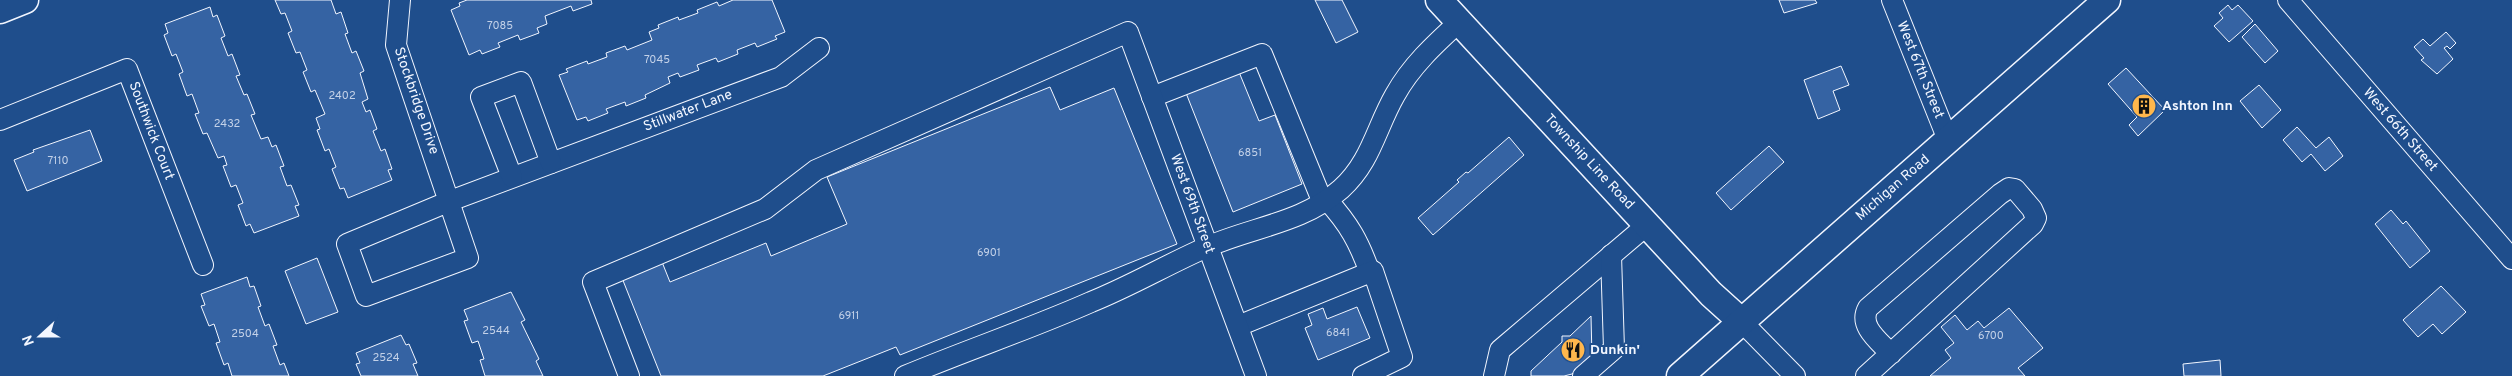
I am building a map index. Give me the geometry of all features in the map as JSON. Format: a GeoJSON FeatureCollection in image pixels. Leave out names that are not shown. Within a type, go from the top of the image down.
{"type":"FeatureCollection","features":[{"type":"Feature","properties":{"kind":"main road"},"geometry":{"type":"LineString","coordinates":[[0,10],[25,0]]}},
{"type":"Feature","properties":{"kind":"main road","name":"Township Line Road"},"geometry":{"type":"LineString","coordinates":[[1439,0],[1716,300],[1742,322]]}},
{"type":"Feature","properties":{"kind":"main road","name":"Michigan Road"},"geometry":{"type":"LineString","coordinates":[[1680,376],[2107,0]]}},
{"type":"Feature","properties":{"kind":"street","name":"Stockbridge Drive"},"geometry":{"type":"LineString","coordinates":[[400,0],[396,44],[450,200],[468,258],[366,296],[347,244],[450,200]]}},
{"type":"Feature","properties":{"kind":"street","name":"West 67th Street"},"geometry":{"type":"LineString","coordinates":[[1892,0],[1948,140]]}},
{"type":"Feature","properties":{"kind":"street","name":"West 66th Street"},"geometry":{"type":"LineString","coordinates":[[2288,0],[2512,259]]}},
{"type":"Feature","properties":{"kind":"street"},"geometry":{"type":"LineString","coordinates":[[905,376],[1092,302],[1208,246],[1296,218],[1325,202],[1351,179],[1367,157],[1395,94],[1409,73],[1423,56],[1459,22]]}},
{"type":"Feature","properties":{"kind":"street","name":"West 69th Street"},"geometry":{"type":"LineString","coordinates":[[629,376],[593,282],[766,209],[816,170],[1128,32],[1256,376]]}},
{"type":"Feature","properties":{"kind":"street","name":"Stillwater Lane"},"geometry":{"type":"LineString","coordinates":[[450,200],[781,77],[819,48]]}},
{"type":"Feature","properties":{"kind":"street"},"geometry":{"type":"LineString","coordinates":[[1152,97],[1262,54],[1325,202],[1347,223],[1359,243],[1370,273]]}},
{"type":"Feature","properties":{"kind":"street","name":"Southwick Court"},"geometry":{"type":"LineString","coordinates":[[0,120],[127,69],[203,265]]}},
{"type":"Feature","properties":{"kind":"street"},"geometry":{"type":"LineString","coordinates":[[512,177],[481,97],[521,82],[551,163]]}},
{"type":"Feature","properties":{"kind":"street"},"geometry":{"type":"LineString","coordinates":[[1866,376],[1891,354],[2033,224],[2036,218],[2032,210],[2015,189],[2006,190],[1868,308],[1864,314],[1864,322],[1891,354]]}},
{"type":"Feature","properties":{"kind":"street"},"geometry":{"type":"LineString","coordinates":[[1494,376],[1500,350],[1647,225]]}},
{"type":"Feature","properties":{"kind":"street"},"geometry":{"type":"LineString","coordinates":[[1583,376],[1614,349],[1611,255]]}},
{"type":"Feature","properties":{"kind":"street"},"geometry":{"type":"LineString","coordinates":[[1238,326],[1373,271],[1402,357],[1363,376]]}},
{"type":"Feature","properties":{"kind":"street"},"geometry":{"type":"LineString","coordinates":[[1742,322],[1795,376]]}},
{"type":"Feature","properties":{"kind":"building"},"geometry":{"type":"Polygon","coordinates":[[[275,0],[331,0],[336,14],[341,12],[348,33],[345,34],[352,53],[356,51],[364,71],[360,73],[368,99],[362,102],[366,112],[370,110],[377,129],[373,131],[381,151],[385,149],[392,169],[388,170],[392,180],[348,198],[344,188],[340,189],[332,169],[336,167],[329,149],[325,151],[317,130],[320,129],[316,118],[325,114],[315,90],[311,92],[303,72],[307,70],[300,52],[296,53],[288,33],[292,31],[285,13],[281,14],[275,0]]]}},
{"type":"Feature","properties":{"kind":"building"},"geometry":{"type":"Polygon","coordinates":[[[467,0],[591,0],[592,4],[573,11],[571,6],[545,16],[547,24],[537,28],[539,33],[520,40],[518,35],[498,43],[500,47],[482,54],[480,50],[469,55],[451,10],[460,6],[459,3],[467,0]]]}},
{"type":"Feature","properties":{"kind":"building"},"geometry":{"type":"Polygon","coordinates":[[[733,0],[772,0],[785,32],[775,36],[777,39],[757,47],[755,43],[737,50],[738,54],[718,62],[716,58],[697,65],[699,70],[680,77],[678,73],[668,77],[670,83],[645,95],[646,98],[626,106],[625,102],[606,109],[608,113],[588,121],[586,117],[577,120],[559,75],[568,72],[566,69],[587,61],[588,64],[607,57],[606,53],[625,46],[627,50],[652,40],[649,32],[659,28],[658,25],[678,17],[679,20],[698,13],[697,10],[717,2],[719,6],[733,0]]]}},
{"type":"Feature","properties":{"kind":"building"},"geometry":{"type":"Polygon","coordinates":[[[1315,0],[1342,0],[1358,32],[1336,43],[1315,0]]]}},
{"type":"Feature","properties":{"kind":"building"},"geometry":{"type":"Polygon","coordinates":[[[1779,0],[1815,0],[1817,3],[1784,13],[1779,0]]]}},
{"type":"Feature","properties":{"kind":"building"},"geometry":{"type":"Polygon","coordinates":[[[2228,5],[2232,10],[2238,5],[2253,21],[2229,42],[2214,26],[2223,18],[2219,13],[2228,5]]]}},
{"type":"Feature","properties":{"kind":"building"},"geometry":{"type":"Polygon","coordinates":[[[210,7],[213,17],[217,15],[225,36],[221,38],[228,56],[232,54],[240,75],[236,76],[244,95],[247,94],[255,114],[251,115],[261,139],[268,137],[272,147],[276,145],[284,166],[280,167],[287,186],[291,185],[299,205],[295,206],[299,216],[254,233],[250,224],[246,226],[238,205],[243,203],[236,185],[231,187],[223,166],[227,165],[224,156],[218,158],[207,133],[203,134],[195,114],[199,113],[192,94],[187,96],[179,74],[183,72],[176,54],[172,56],[164,35],[168,33],[165,24],[210,7]]]}},
{"type":"Feature","properties":{"kind":"building"},"geometry":{"type":"Polygon","coordinates":[[[2255,24],[2278,51],[2265,63],[2242,37],[2255,24]]]}},
{"type":"Feature","properties":{"kind":"building"},"geometry":{"type":"Polygon","coordinates":[[[2446,32],[2456,43],[2450,49],[2447,46],[2444,48],[2453,59],[2437,74],[2421,60],[2424,58],[2414,47],[2423,39],[2430,46],[2446,32]]]}},
{"type":"Feature","properties":{"kind":"building"},"geometry":{"type":"Polygon","coordinates":[[[1841,66],[1849,85],[1833,91],[1840,110],[1818,119],[1804,80],[1841,66]]]}},
{"type":"Feature","properties":{"kind":"building","name":"Ashton Inn"},"geometry":{"type":"Polygon","coordinates":[[[2126,68],[2165,110],[2138,136],[2129,125],[2137,117],[2108,84],[2126,68]]]}},
{"type":"Feature","properties":{"kind":"building"},"geometry":{"type":"Polygon","coordinates":[[[1239,72],[1259,121],[1275,115],[1302,184],[1233,212],[1186,93],[1239,72]]]}},
{"type":"Feature","properties":{"kind":"building"},"geometry":{"type":"Polygon","coordinates":[[[2259,85],[2281,110],[2262,128],[2240,101],[2259,85]]]}},
{"type":"Feature","properties":{"kind":"building"},"geometry":{"type":"Polygon","coordinates":[[[1050,87],[1060,110],[1114,88],[1177,244],[900,355],[896,347],[823,376],[661,376],[622,278],[662,262],[670,282],[766,243],[771,256],[847,224],[827,177],[1050,87]]]}},
{"type":"Feature","properties":{"kind":"building"},"geometry":{"type":"Polygon","coordinates":[[[2297,127],[2316,148],[2329,137],[2343,156],[2325,171],[2311,154],[2302,162],[2283,140],[2297,127]]]}},
{"type":"Feature","properties":{"kind":"building"},"geometry":{"type":"Polygon","coordinates":[[[90,130],[102,161],[27,191],[14,160],[34,152],[33,150],[90,130]]]}},
{"type":"Feature","properties":{"kind":"building"},"geometry":{"type":"Polygon","coordinates":[[[1509,137],[1524,155],[1433,235],[1418,218],[1459,182],[1457,180],[1466,172],[1468,173],[1509,137]]]}},
{"type":"Feature","properties":{"kind":"building"},"geometry":{"type":"Polygon","coordinates":[[[1769,146],[1784,162],[1731,210],[1716,193],[1769,146]]]}},
{"type":"Feature","properties":{"kind":"building"},"geometry":{"type":"Polygon","coordinates":[[[2391,210],[2403,224],[2406,221],[2430,251],[2410,268],[2375,224],[2391,210]]]}},
{"type":"Feature","properties":{"kind":"building"},"geometry":{"type":"Polygon","coordinates":[[[317,258],[338,312],[306,324],[285,271],[317,258]]]}},
{"type":"Feature","properties":{"kind":"building"},"geometry":{"type":"Polygon","coordinates":[[[247,277],[250,287],[254,286],[261,306],[258,307],[265,326],[269,324],[277,345],[273,346],[280,365],[284,363],[289,376],[232,376],[228,363],[224,365],[216,343],[220,342],[214,324],[209,326],[201,306],[205,305],[201,294],[247,277]]]}},
{"type":"Feature","properties":{"kind":"building"},"geometry":{"type":"Polygon","coordinates":[[[2441,286],[2466,312],[2442,334],[2433,324],[2418,337],[2403,320],[2441,286]]]}},
{"type":"Feature","properties":{"kind":"building"},"geometry":{"type":"Polygon","coordinates":[[[511,292],[525,320],[521,322],[539,359],[536,361],[543,376],[485,376],[480,360],[484,359],[478,341],[472,343],[464,321],[468,320],[464,310],[511,292]]]}},
{"type":"Feature","properties":{"kind":"building"},"geometry":{"type":"Polygon","coordinates":[[[1357,307],[1370,338],[1318,360],[1305,328],[1312,325],[1308,314],[1323,308],[1327,319],[1357,307]]]}},
{"type":"Feature","properties":{"kind":"building"},"geometry":{"type":"Polygon","coordinates":[[[2009,308],[2043,348],[2018,368],[2025,376],[1930,376],[1951,358],[1945,350],[1954,343],[1941,327],[1955,315],[1967,330],[1978,321],[1984,328],[2009,308]]]}},
{"type":"Feature","properties":{"kind":"building","name":"Dunkin'"},"geometry":{"type":"Polygon","coordinates":[[[1591,316],[1592,358],[1572,374],[1564,376],[1531,376],[1531,371],[1562,342],[1562,336],[1570,336],[1591,316]]]}},
{"type":"Feature","properties":{"kind":"building"},"geometry":{"type":"Polygon","coordinates":[[[401,335],[406,345],[409,344],[417,363],[413,364],[418,376],[361,376],[356,364],[360,363],[356,353],[401,335]]]}},
{"type":"Feature","properties":{"kind":"building"},"geometry":{"type":"Polygon","coordinates":[[[2220,360],[2221,376],[2184,376],[2183,364],[2220,360]]]}},
{"type":"Feature","properties":{"kind":"place","name":"Ashton Inn"},"geometry":{"type":"Point","coordinates":[2144,106]}},
{"type":"Feature","properties":{"kind":"place","name":"Dunkin'"},"geometry":{"type":"Point","coordinates":[1573,350]}}]}
